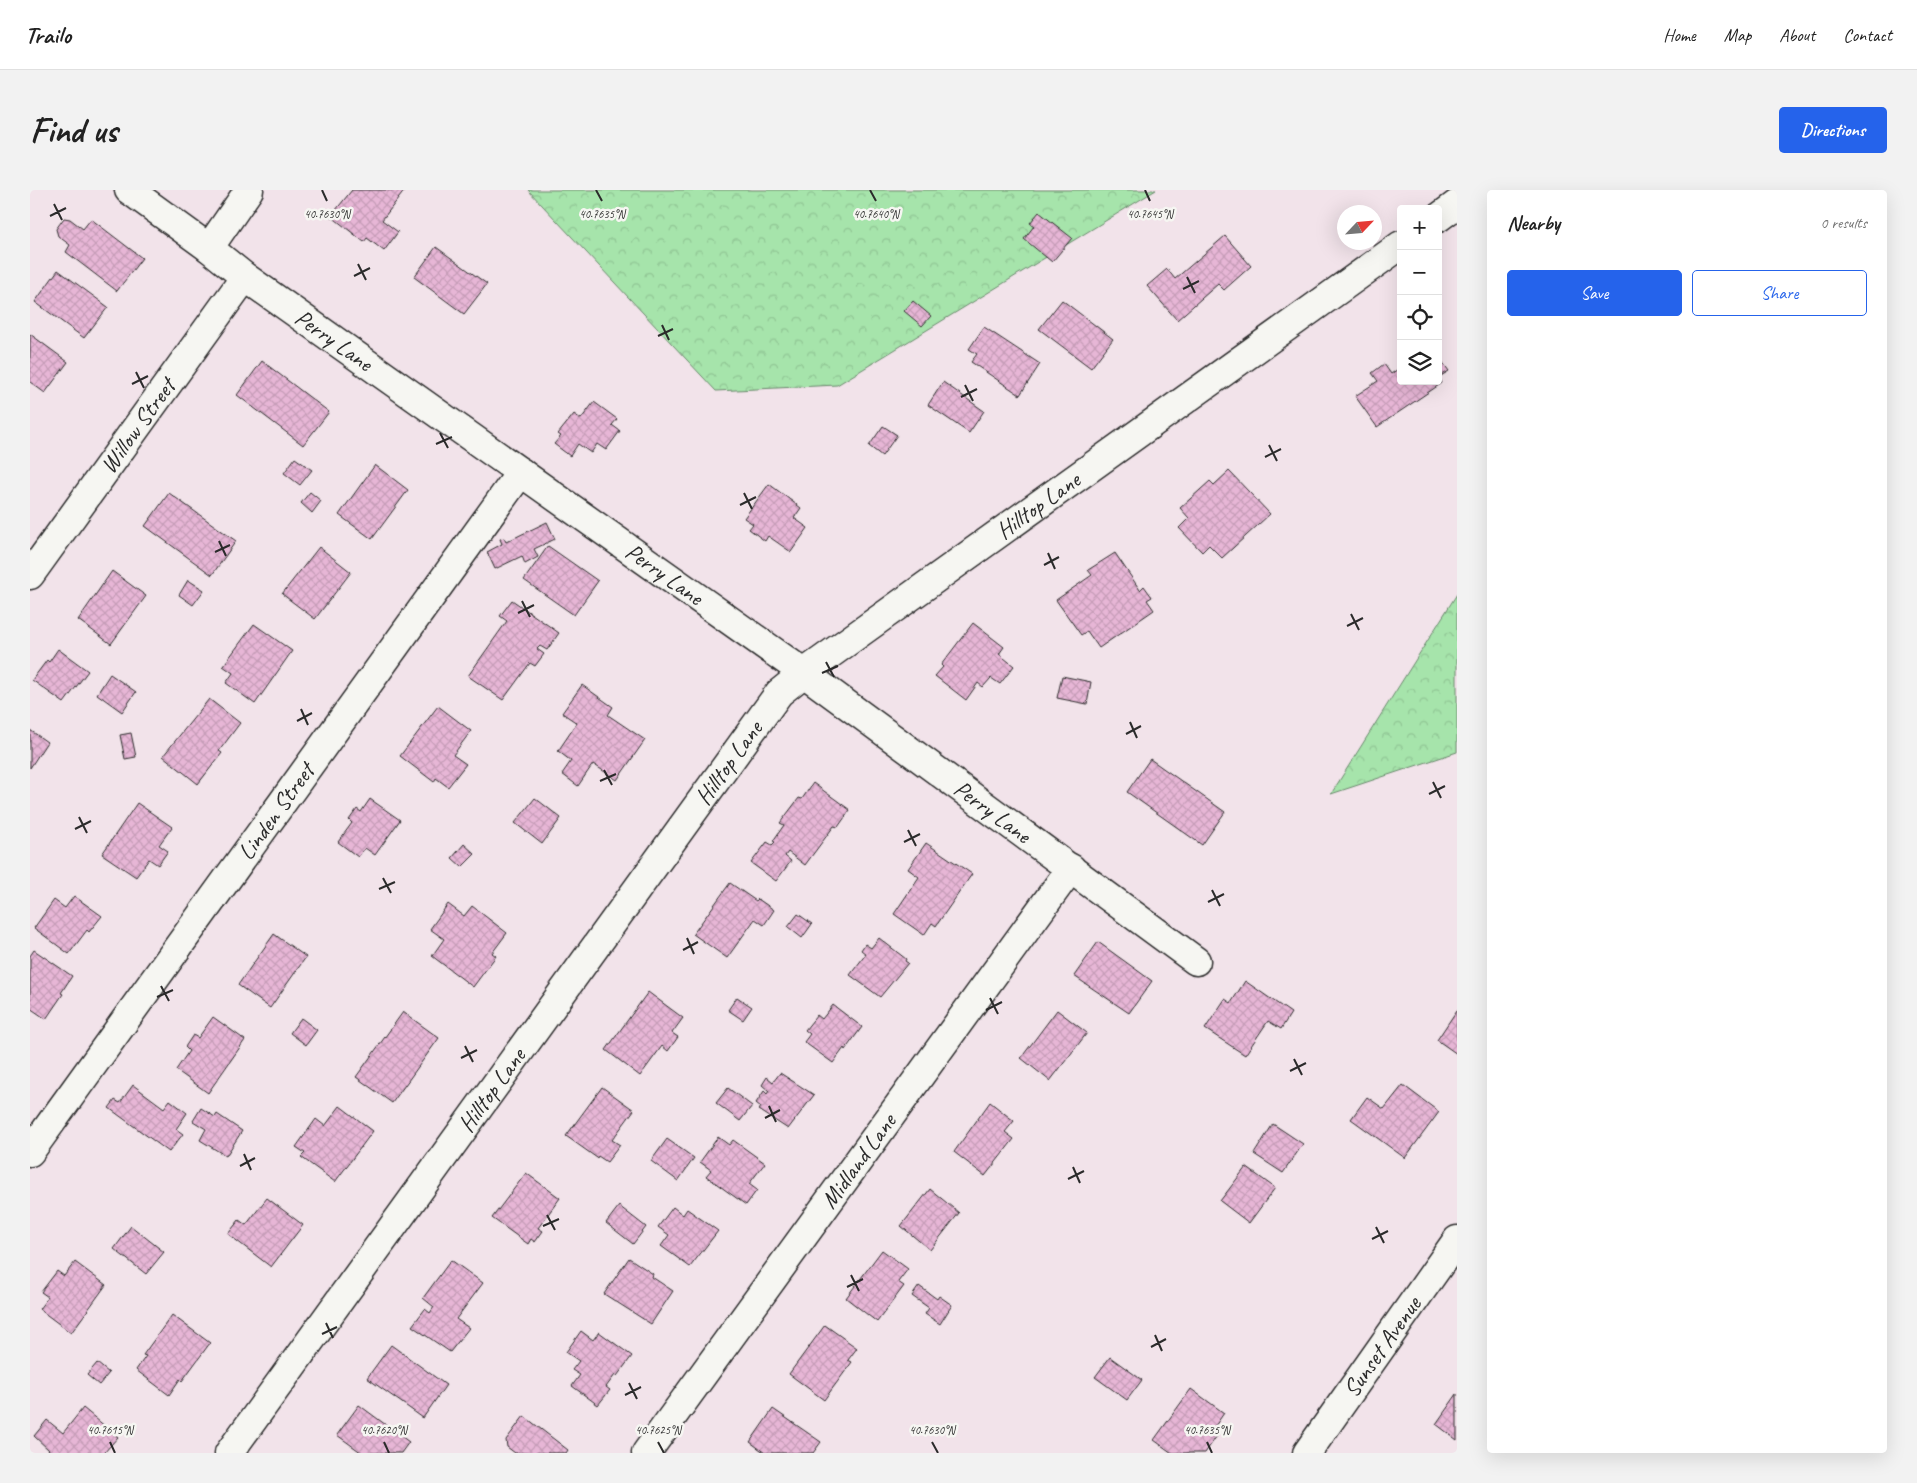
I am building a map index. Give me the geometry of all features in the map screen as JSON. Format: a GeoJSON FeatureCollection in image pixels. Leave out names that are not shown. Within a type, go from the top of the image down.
{"type":"FeatureCollection","features":[{"type":"Feature","properties":{"kind":"street","name":"Perry Lane"},"geometry":{"type":"LineString","coordinates":[[129,190],[209,248],[245,277],[804,674],[1196,961]]}},
{"type":"Feature","properties":{"kind":"street"},"geometry":{"type":"LineString","coordinates":[[209,248],[249,190]]}},
{"type":"Feature","properties":{"kind":"street"},"geometry":{"type":"LineString","coordinates":[[1442,215],[1457,204]]}},
{"type":"Feature","properties":{"kind":"street","name":"Hilltop Lane"},"geometry":{"type":"LineString","coordinates":[[229,1453],[780,693],[1397,248]]}},
{"type":"Feature","properties":{"kind":"street","name":"Willow Street"},"geometry":{"type":"LineString","coordinates":[[30,575],[245,277]]}},
{"type":"Feature","properties":{"kind":"street","name":"Linden Street"},"geometry":{"type":"LineString","coordinates":[[30,1152],[521,472]]}},
{"type":"Feature","properties":{"kind":"street","name":"Midland Lane"},"geometry":{"type":"LineString","coordinates":[[646,1453],[1070,868]]}},
{"type":"Feature","properties":{"kind":"street","name":"Sunset Avenue"},"geometry":{"type":"LineString","coordinates":[[1307,1453],[1457,1240]]}},
{"type":"Feature","properties":{"kind":"green space"},"geometry":{"type":"Polygon","coordinates":[[[528,190],[1156,190],[837,385],[716,391],[528,190]]]}},
{"type":"Feature","properties":{"kind":"green space"},"geometry":{"type":"Polygon","coordinates":[[[1457,594],[1457,752],[1331,794],[1457,594]]]}},
{"type":"Feature","properties":{"kind":"building"},"geometry":{"type":"Polygon","coordinates":[[[352,190],[405,190],[382,220],[398,232],[384,251],[367,238],[364,242],[331,216],[352,190]]]}},
{"type":"Feature","properties":{"kind":"building"},"geometry":{"type":"Polygon","coordinates":[[[1039,212],[1072,238],[1052,262],[1024,239],[1034,226],[1030,223],[1039,212]]]}},
{"type":"Feature","properties":{"kind":"building"},"geometry":{"type":"Polygon","coordinates":[[[64,218],[70,219],[83,229],[91,219],[142,258],[117,291],[66,252],[70,245],[58,236],[56,229],[64,218]]]}},
{"type":"Feature","properties":{"kind":"building"},"geometry":{"type":"Polygon","coordinates":[[[1225,236],[1251,266],[1224,290],[1218,284],[1177,320],[1147,286],[1167,269],[1175,279],[1225,236]]]}},
{"type":"Feature","properties":{"kind":"building"},"geometry":{"type":"Polygon","coordinates":[[[436,247],[487,284],[464,314],[414,277],[436,247]]]}},
{"type":"Feature","properties":{"kind":"building"},"geometry":{"type":"Polygon","coordinates":[[[58,270],[108,307],[84,338],[35,302],[58,270]]]}},
{"type":"Feature","properties":{"kind":"building"},"geometry":{"type":"Polygon","coordinates":[[[1062,300],[1113,339],[1091,368],[1039,329],[1062,300]]]}},
{"type":"Feature","properties":{"kind":"building"},"geometry":{"type":"Polygon","coordinates":[[[913,301],[931,316],[922,326],[904,311],[913,301]]]}},
{"type":"Feature","properties":{"kind":"building"},"geometry":{"type":"Polygon","coordinates":[[[984,327],[1040,364],[1020,395],[971,362],[977,354],[969,349],[984,327]]]}},
{"type":"Feature","properties":{"kind":"building"},"geometry":{"type":"Polygon","coordinates":[[[30,334],[68,362],[45,393],[30,382],[30,334]]]}},
{"type":"Feature","properties":{"kind":"building"},"geometry":{"type":"Polygon","coordinates":[[[262,361],[329,412],[303,445],[237,395],[262,361]]]}},
{"type":"Feature","properties":{"kind":"building"},"geometry":{"type":"Polygon","coordinates":[[[1442,361],[1449,371],[1442,375],[1442,361]]]}},
{"type":"Feature","properties":{"kind":"building"},"geometry":{"type":"Polygon","coordinates":[[[1384,364],[1391,374],[1397,370],[1397,385],[1439,385],[1377,427],[1355,396],[1378,381],[1372,373],[1384,364]]]}},
{"type":"Feature","properties":{"kind":"building"},"geometry":{"type":"Polygon","coordinates":[[[943,382],[984,411],[969,433],[928,405],[943,382]]]}},
{"type":"Feature","properties":{"kind":"building"},"geometry":{"type":"Polygon","coordinates":[[[594,402],[617,419],[612,425],[620,431],[606,450],[597,444],[591,453],[578,444],[570,456],[554,444],[561,436],[558,434],[574,414],[581,419],[594,402]]]}},
{"type":"Feature","properties":{"kind":"building"},"geometry":{"type":"Polygon","coordinates":[[[883,426],[897,435],[882,456],[869,446],[883,426]]]}},
{"type":"Feature","properties":{"kind":"building"},"geometry":{"type":"Polygon","coordinates":[[[295,458],[312,470],[300,485],[284,473],[295,458]]]}},
{"type":"Feature","properties":{"kind":"building"},"geometry":{"type":"Polygon","coordinates":[[[375,465],[408,490],[372,539],[339,515],[375,465]]]}},
{"type":"Feature","properties":{"kind":"building"},"geometry":{"type":"Polygon","coordinates":[[[1229,471],[1270,514],[1222,558],[1209,545],[1202,552],[1179,528],[1189,518],[1180,508],[1210,481],[1214,485],[1229,471]]]}},
{"type":"Feature","properties":{"kind":"building"},"geometry":{"type":"Polygon","coordinates":[[[769,484],[801,508],[794,518],[808,528],[791,552],[768,536],[765,541],[749,529],[753,524],[744,518],[769,484]]]}},
{"type":"Feature","properties":{"kind":"building"},"geometry":{"type":"Polygon","coordinates":[[[310,492],[321,501],[312,513],[301,503],[310,492]]]}},
{"type":"Feature","properties":{"kind":"building"},"geometry":{"type":"Polygon","coordinates":[[[169,493],[236,541],[212,575],[145,526],[169,493]]]}},
{"type":"Feature","properties":{"kind":"building"},"geometry":{"type":"Polygon","coordinates":[[[547,522],[555,539],[534,549],[538,557],[525,564],[522,556],[495,569],[487,552],[502,544],[500,539],[504,538],[506,542],[547,522]]]}},
{"type":"Feature","properties":{"kind":"building"},"geometry":{"type":"Polygon","coordinates":[[[548,546],[598,581],[574,615],[524,580],[548,546]]]}},
{"type":"Feature","properties":{"kind":"building"},"geometry":{"type":"Polygon","coordinates":[[[319,547],[351,572],[315,619],[282,594],[319,547]]]}},
{"type":"Feature","properties":{"kind":"building"},"geometry":{"type":"Polygon","coordinates":[[[1115,553],[1140,590],[1144,586],[1152,597],[1147,600],[1154,610],[1099,648],[1087,631],[1081,635],[1056,600],[1092,575],[1088,570],[1115,553]]]}},
{"type":"Feature","properties":{"kind":"building"},"geometry":{"type":"Polygon","coordinates":[[[112,571],[146,596],[111,644],[78,620],[112,571]]]}},
{"type":"Feature","properties":{"kind":"building"},"geometry":{"type":"Polygon","coordinates":[[[188,580],[204,590],[193,605],[179,595],[188,580]]]}},
{"type":"Feature","properties":{"kind":"building"},"geometry":{"type":"Polygon","coordinates":[[[512,600],[559,633],[547,650],[540,646],[537,649],[544,654],[535,666],[530,663],[503,700],[468,676],[507,621],[500,616],[512,600]]]}},
{"type":"Feature","properties":{"kind":"building"},"geometry":{"type":"Polygon","coordinates":[[[973,623],[1004,647],[999,654],[1014,666],[1000,684],[991,678],[983,687],[978,683],[966,700],[935,676],[943,667],[941,665],[973,623]]]}},
{"type":"Feature","properties":{"kind":"building"},"geometry":{"type":"Polygon","coordinates":[[[254,624],[292,651],[255,704],[226,683],[233,673],[223,666],[254,624]]]}},
{"type":"Feature","properties":{"kind":"building"},"geometry":{"type":"Polygon","coordinates":[[[58,649],[88,671],[64,703],[32,680],[58,649]]]}},
{"type":"Feature","properties":{"kind":"building"},"geometry":{"type":"Polygon","coordinates":[[[110,674],[136,692],[122,712],[97,694],[110,674]]]}},
{"type":"Feature","properties":{"kind":"building"},"geometry":{"type":"Polygon","coordinates":[[[1062,676],[1091,682],[1087,704],[1057,698],[1062,676]]]}},
{"type":"Feature","properties":{"kind":"building"},"geometry":{"type":"Polygon","coordinates":[[[582,685],[613,707],[608,715],[645,740],[617,780],[593,764],[578,786],[562,774],[571,761],[558,751],[577,723],[562,713],[582,685]]]}},
{"type":"Feature","properties":{"kind":"building"},"geometry":{"type":"Polygon","coordinates":[[[209,699],[240,723],[219,751],[222,753],[198,784],[163,756],[209,699]]]}},
{"type":"Feature","properties":{"kind":"building"},"geometry":{"type":"Polygon","coordinates":[[[438,706],[471,731],[453,755],[466,764],[448,787],[436,778],[434,782],[400,756],[438,706]]]}},
{"type":"Feature","properties":{"kind":"building"},"geometry":{"type":"Polygon","coordinates":[[[30,730],[47,742],[30,768],[30,730]]]}},
{"type":"Feature","properties":{"kind":"building"},"geometry":{"type":"Polygon","coordinates":[[[131,733],[136,757],[125,759],[120,735],[131,733]]]}},
{"type":"Feature","properties":{"kind":"building"},"geometry":{"type":"Polygon","coordinates":[[[1150,759],[1225,812],[1202,845],[1127,792],[1150,759]]]}},
{"type":"Feature","properties":{"kind":"building"},"geometry":{"type":"Polygon","coordinates":[[[813,783],[850,810],[838,827],[834,826],[805,865],[788,852],[785,856],[791,861],[776,881],[751,863],[767,842],[772,845],[775,842],[773,841],[784,825],[780,823],[799,798],[802,799],[813,783]]]}},
{"type":"Feature","properties":{"kind":"building"},"geometry":{"type":"Polygon","coordinates":[[[535,798],[561,818],[542,844],[515,823],[535,798]]]}},
{"type":"Feature","properties":{"kind":"building"},"geometry":{"type":"Polygon","coordinates":[[[370,799],[400,820],[375,855],[365,848],[358,857],[338,842],[352,823],[349,820],[357,809],[361,812],[370,799]]]}},
{"type":"Feature","properties":{"kind":"building"},"geometry":{"type":"Polygon","coordinates":[[[137,803],[172,827],[159,845],[168,851],[158,865],[149,859],[136,877],[102,854],[137,803]]]}},
{"type":"Feature","properties":{"kind":"building"},"geometry":{"type":"Polygon","coordinates":[[[926,843],[972,874],[936,926],[932,923],[924,935],[894,914],[919,877],[908,869],[926,843]]]}},
{"type":"Feature","properties":{"kind":"building"},"geometry":{"type":"Polygon","coordinates":[[[464,844],[475,854],[462,867],[452,858],[464,844]]]}},
{"type":"Feature","properties":{"kind":"building"},"geometry":{"type":"Polygon","coordinates":[[[730,883],[756,901],[758,899],[774,910],[764,925],[755,919],[727,958],[693,934],[730,883]]]}},
{"type":"Feature","properties":{"kind":"building"},"geometry":{"type":"Polygon","coordinates":[[[74,896],[102,916],[89,932],[87,930],[69,954],[34,928],[54,900],[65,908],[74,896]]]}},
{"type":"Feature","properties":{"kind":"building"},"geometry":{"type":"Polygon","coordinates":[[[448,904],[464,916],[472,906],[507,933],[492,953],[496,956],[473,987],[432,956],[444,939],[430,929],[448,904]]]}},
{"type":"Feature","properties":{"kind":"building"},"geometry":{"type":"Polygon","coordinates":[[[798,914],[812,924],[802,938],[788,927],[798,914]]]}},
{"type":"Feature","properties":{"kind":"building"},"geometry":{"type":"Polygon","coordinates":[[[274,934],[306,957],[270,1008],[238,985],[274,934]]]}},
{"type":"Feature","properties":{"kind":"building"},"geometry":{"type":"Polygon","coordinates":[[[879,938],[906,959],[905,961],[908,963],[880,997],[850,975],[866,954],[861,950],[865,944],[871,948],[879,938]]]}},
{"type":"Feature","properties":{"kind":"building"},"geometry":{"type":"Polygon","coordinates":[[[1098,942],[1152,981],[1129,1013],[1074,976],[1098,942]]]}},
{"type":"Feature","properties":{"kind":"building"},"geometry":{"type":"Polygon","coordinates":[[[34,950],[72,976],[61,993],[63,994],[46,1019],[30,1008],[30,956],[34,950]]]}},
{"type":"Feature","properties":{"kind":"building"},"geometry":{"type":"Polygon","coordinates":[[[1245,981],[1291,1013],[1281,1029],[1268,1021],[1245,1055],[1205,1029],[1225,999],[1231,1003],[1245,981]]]}},
{"type":"Feature","properties":{"kind":"building"},"geometry":{"type":"Polygon","coordinates":[[[648,992],[683,1018],[672,1033],[678,1037],[668,1051],[662,1046],[640,1076],[606,1050],[648,992]]]}},
{"type":"Feature","properties":{"kind":"building"},"geometry":{"type":"Polygon","coordinates":[[[737,997],[752,1007],[743,1020],[728,1010],[737,997]]]}},
{"type":"Feature","properties":{"kind":"building"},"geometry":{"type":"Polygon","coordinates":[[[833,1005],[862,1027],[833,1063],[804,1042],[810,1034],[805,1030],[817,1015],[822,1019],[833,1005]]]}},
{"type":"Feature","properties":{"kind":"building"},"geometry":{"type":"Polygon","coordinates":[[[1057,1010],[1087,1033],[1050,1081],[1021,1058],[1057,1010]]]}},
{"type":"Feature","properties":{"kind":"building"},"geometry":{"type":"Polygon","coordinates":[[[1457,1010],[1457,1054],[1437,1040],[1457,1010]]]}},
{"type":"Feature","properties":{"kind":"building"},"geometry":{"type":"Polygon","coordinates":[[[403,1012],[439,1038],[392,1103],[356,1077],[403,1012]]]}},
{"type":"Feature","properties":{"kind":"building"},"geometry":{"type":"Polygon","coordinates":[[[213,1017],[245,1040],[208,1093],[176,1070],[189,1051],[185,1047],[193,1035],[198,1038],[213,1017]]]}},
{"type":"Feature","properties":{"kind":"building"},"geometry":{"type":"Polygon","coordinates":[[[301,1018],[317,1030],[306,1045],[290,1033],[301,1018]]]}},
{"type":"Feature","properties":{"kind":"building"},"geometry":{"type":"Polygon","coordinates":[[[780,1073],[814,1095],[788,1129],[759,1110],[761,1107],[756,1103],[764,1091],[767,1094],[769,1091],[762,1085],[767,1077],[773,1082],[780,1073]]]}},
{"type":"Feature","properties":{"kind":"building"},"geometry":{"type":"Polygon","coordinates":[[[133,1085],[164,1108],[170,1100],[187,1113],[176,1129],[183,1134],[169,1152],[109,1108],[115,1100],[120,1103],[133,1085]]]}},
{"type":"Feature","properties":{"kind":"building"},"geometry":{"type":"Polygon","coordinates":[[[1403,1085],[1439,1112],[1405,1158],[1351,1119],[1367,1097],[1384,1109],[1403,1085]]]}},
{"type":"Feature","properties":{"kind":"building"},"geometry":{"type":"Polygon","coordinates":[[[602,1087],[634,1110],[612,1140],[620,1145],[607,1162],[598,1156],[597,1158],[566,1136],[602,1087]]]}},
{"type":"Feature","properties":{"kind":"building"},"geometry":{"type":"Polygon","coordinates":[[[728,1088],[752,1106],[740,1121],[716,1103],[728,1088]]]}},
{"type":"Feature","properties":{"kind":"building"},"geometry":{"type":"Polygon","coordinates":[[[990,1102],[1014,1121],[1005,1132],[1014,1139],[985,1176],[954,1152],[990,1102]]]}},
{"type":"Feature","properties":{"kind":"building"},"geometry":{"type":"Polygon","coordinates":[[[340,1106],[373,1131],[335,1182],[301,1157],[305,1153],[296,1147],[316,1119],[325,1126],[340,1106]]]}},
{"type":"Feature","properties":{"kind":"building"},"geometry":{"type":"Polygon","coordinates":[[[201,1108],[215,1117],[217,1114],[242,1131],[226,1156],[200,1140],[206,1129],[193,1121],[201,1108]]]}},
{"type":"Feature","properties":{"kind":"building"},"geometry":{"type":"Polygon","coordinates":[[[1273,1124],[1303,1144],[1283,1173],[1254,1154],[1273,1124]]]}},
{"type":"Feature","properties":{"kind":"building"},"geometry":{"type":"Polygon","coordinates":[[[718,1137],[729,1145],[733,1140],[765,1163],[749,1184],[757,1190],[746,1205],[706,1176],[711,1170],[700,1162],[718,1137]]]}},
{"type":"Feature","properties":{"kind":"building"},"geometry":{"type":"Polygon","coordinates":[[[667,1139],[694,1158],[678,1181],[651,1161],[667,1139]]]}},
{"type":"Feature","properties":{"kind":"building"},"geometry":{"type":"Polygon","coordinates":[[[1246,1167],[1275,1188],[1249,1223],[1220,1201],[1246,1167]]]}},
{"type":"Feature","properties":{"kind":"building"},"geometry":{"type":"Polygon","coordinates":[[[526,1173],[560,1198],[538,1228],[543,1231],[535,1242],[531,1239],[528,1244],[492,1218],[526,1173]]]}},
{"type":"Feature","properties":{"kind":"building"},"geometry":{"type":"Polygon","coordinates":[[[930,1189],[959,1213],[930,1250],[901,1226],[930,1189]]]}},
{"type":"Feature","properties":{"kind":"building"},"geometry":{"type":"Polygon","coordinates":[[[267,1198],[303,1225],[271,1267],[228,1234],[239,1220],[246,1225],[267,1198]]]}},
{"type":"Feature","properties":{"kind":"building"},"geometry":{"type":"Polygon","coordinates":[[[619,1206],[646,1227],[633,1244],[606,1223],[619,1206]]]}},
{"type":"Feature","properties":{"kind":"building"},"geometry":{"type":"Polygon","coordinates":[[[673,1207],[683,1215],[687,1209],[718,1231],[690,1267],[661,1246],[669,1235],[658,1227],[673,1207]]]}},
{"type":"Feature","properties":{"kind":"building"},"geometry":{"type":"Polygon","coordinates":[[[131,1226],[164,1252],[146,1274],[114,1249],[131,1226]]]}},
{"type":"Feature","properties":{"kind":"building"},"geometry":{"type":"Polygon","coordinates":[[[882,1250],[908,1269],[898,1282],[904,1286],[877,1322],[846,1298],[882,1250]]]}},
{"type":"Feature","properties":{"kind":"building"},"geometry":{"type":"Polygon","coordinates":[[[629,1258],[653,1274],[652,1277],[673,1291],[651,1324],[604,1294],[629,1258]]]}},
{"type":"Feature","properties":{"kind":"building"},"geometry":{"type":"Polygon","coordinates":[[[451,1260],[483,1283],[456,1319],[469,1328],[450,1352],[412,1326],[425,1309],[430,1313],[434,1307],[423,1298],[451,1260]]]}},
{"type":"Feature","properties":{"kind":"building"},"geometry":{"type":"Polygon","coordinates":[[[75,1262],[106,1285],[71,1333],[39,1309],[48,1297],[41,1292],[57,1271],[64,1276],[75,1262]]]}},
{"type":"Feature","properties":{"kind":"building"},"geometry":{"type":"Polygon","coordinates":[[[919,1286],[937,1299],[939,1296],[952,1305],[940,1324],[925,1314],[929,1308],[912,1296],[919,1286]]]}},
{"type":"Feature","properties":{"kind":"building"},"geometry":{"type":"Polygon","coordinates":[[[172,1315],[210,1343],[182,1381],[180,1379],[169,1395],[136,1370],[146,1356],[143,1355],[172,1315]]]}},
{"type":"Feature","properties":{"kind":"building"},"geometry":{"type":"Polygon","coordinates":[[[825,1325],[857,1348],[848,1360],[852,1362],[824,1400],[789,1374],[825,1325]]]}},
{"type":"Feature","properties":{"kind":"building"},"geometry":{"type":"Polygon","coordinates":[[[581,1331],[593,1340],[599,1332],[632,1356],[606,1387],[610,1390],[598,1405],[572,1386],[580,1375],[572,1370],[579,1361],[566,1352],[581,1331]]]}},
{"type":"Feature","properties":{"kind":"building"},"geometry":{"type":"Polygon","coordinates":[[[391,1345],[446,1385],[423,1418],[367,1378],[391,1345]]]}},
{"type":"Feature","properties":{"kind":"building"},"geometry":{"type":"Polygon","coordinates":[[[1110,1357],[1142,1380],[1127,1400],[1095,1377],[1110,1357]]]}},
{"type":"Feature","properties":{"kind":"building"},"geometry":{"type":"Polygon","coordinates":[[[97,1363],[109,1373],[99,1385],[87,1375],[97,1363]]]}},
{"type":"Feature","properties":{"kind":"building"},"geometry":{"type":"Polygon","coordinates":[[[1191,1389],[1224,1413],[1213,1429],[1219,1433],[1205,1453],[1172,1453],[1154,1440],[1191,1389]]]}},
{"type":"Feature","properties":{"kind":"building"},"geometry":{"type":"Polygon","coordinates":[[[1457,1394],[1457,1440],[1436,1424],[1457,1394]]]}},
{"type":"Feature","properties":{"kind":"building"},"geometry":{"type":"Polygon","coordinates":[[[359,1405],[409,1442],[401,1453],[362,1453],[337,1435],[359,1405]]]}},
{"type":"Feature","properties":{"kind":"building"},"geometry":{"type":"Polygon","coordinates":[[[83,1408],[118,1437],[104,1453],[47,1453],[49,1450],[34,1436],[47,1420],[63,1433],[83,1408]]]}},
{"type":"Feature","properties":{"kind":"building"},"geometry":{"type":"Polygon","coordinates":[[[773,1409],[821,1442],[813,1453],[765,1453],[750,1442],[773,1409]]]}},
{"type":"Feature","properties":{"kind":"building"},"geometry":{"type":"Polygon","coordinates":[[[524,1416],[568,1450],[566,1453],[515,1453],[507,1447],[506,1440],[524,1416]]]}}]}
